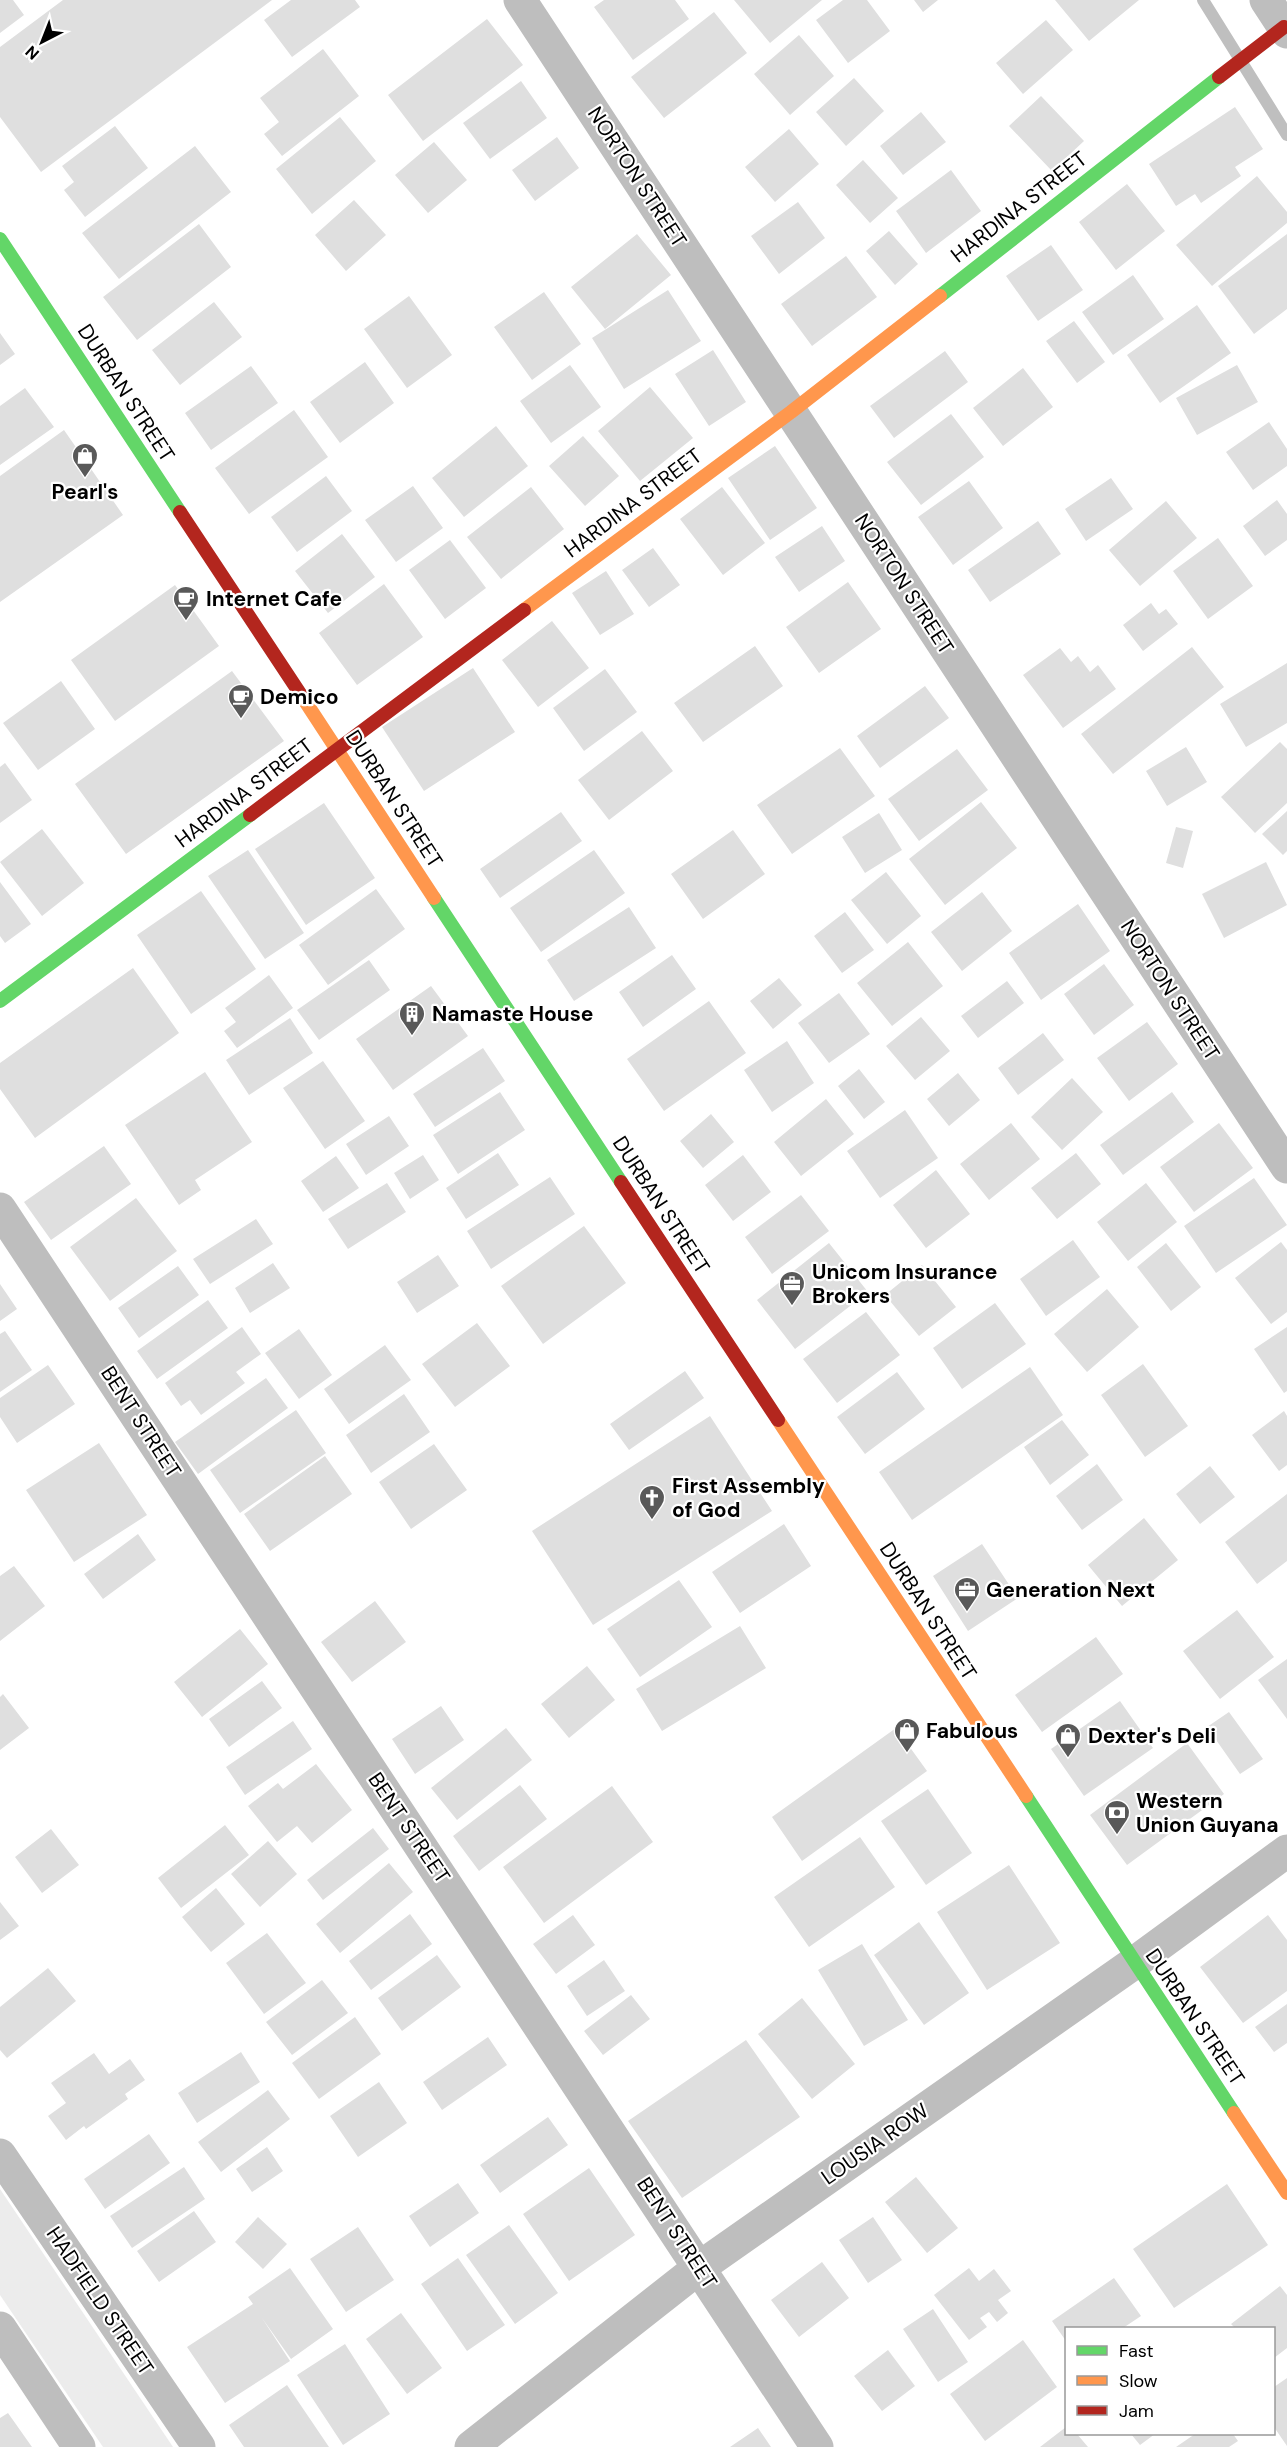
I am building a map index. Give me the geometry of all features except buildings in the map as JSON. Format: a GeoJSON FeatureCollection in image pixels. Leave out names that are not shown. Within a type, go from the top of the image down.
{"type":"FeatureCollection","features":[{"type":"Feature","properties":{"kind":"street","name":"NORTON STREET"},"geometry":{"type":"LineString","coordinates":[[520,0],[1287,1167]]}},
{"type":"Feature","properties":{"kind":"street"},"geometry":{"type":"LineString","coordinates":[[1266,0],[1285,29]]}},
{"type":"Feature","properties":{"kind":"street","name":"HARDINA STREET"},"geometry":{"type":"LineString","coordinates":[[0,1001],[791,412],[1285,29]]}},
{"type":"Feature","properties":{"kind":"street","name":"DURBAN STREET"},"geometry":{"type":"LineString","coordinates":[[0,239],[1287,2193]]}},
{"type":"Feature","properties":{"kind":"street","name":"BENT STREET"},"geometry":{"type":"LineString","coordinates":[[0,1209],[817,2447]]}},
{"type":"Feature","properties":{"kind":"street","name":"LOUSIA ROW"},"geometry":{"type":"LineString","coordinates":[[471,2447],[700,2267],[1134,1963],[1287,1851]]}},
{"type":"Feature","properties":{"kind":"street","name":"HADFIELD STREET"},"geometry":{"type":"LineString","coordinates":[[0,2155],[199,2447]]}},
{"type":"Feature","properties":{"kind":"street"},"geometry":{"type":"LineString","coordinates":[[0,2328],[80,2447]]}},
{"type":"Feature","properties":{"kind":"shaded area"},"geometry":{"type":"Polygon","coordinates":[[[0,2189],[173,2447],[103,2447],[0,2295],[0,2189]]]}},
{"type":"Feature","properties":{"kind":"waterway"},"geometry":{"type":"LineString","coordinates":[[1203,0],[1287,135]]}},
{"type":"Feature","properties":{"kind":"traffic: fast"},"geometry":{"type":"LineString","coordinates":[[940,296],[1219,77]]}},
{"type":"Feature","properties":{"kind":"traffic: fast"},"geometry":{"type":"LineString","coordinates":[[0,239],[180,512]]}},
{"type":"Feature","properties":{"kind":"traffic: fast"},"geometry":{"type":"LineString","coordinates":[[0,1001],[250,815]]}},
{"type":"Feature","properties":{"kind":"traffic: fast"},"geometry":{"type":"LineString","coordinates":[[434,898],[621,1182]]}},
{"type":"Feature","properties":{"kind":"traffic: fast"},"geometry":{"type":"LineString","coordinates":[[1026,1796],[1234,2113]]}},
{"type":"Feature","properties":{"kind":"traffic: slow"},"geometry":{"type":"LineString","coordinates":[[524,610],[791,412],[940,296]]}},
{"type":"Feature","properties":{"kind":"traffic: slow"},"geometry":{"type":"LineString","coordinates":[[303,698],[434,898]]}},
{"type":"Feature","properties":{"kind":"traffic: slow"},"geometry":{"type":"LineString","coordinates":[[778,1420],[1026,1796]]}},
{"type":"Feature","properties":{"kind":"traffic: slow"},"geometry":{"type":"LineString","coordinates":[[1234,2113],[1287,2193]]}},
{"type":"Feature","properties":{"kind":"traffic: jam"},"geometry":{"type":"LineString","coordinates":[[1219,77],[1284,27]]}},
{"type":"Feature","properties":{"kind":"traffic: jam"},"geometry":{"type":"LineString","coordinates":[[180,512],[303,698]]}},
{"type":"Feature","properties":{"kind":"traffic: jam"},"geometry":{"type":"LineString","coordinates":[[250,815],[524,610]]}},
{"type":"Feature","properties":{"kind":"traffic: jam"},"geometry":{"type":"LineString","coordinates":[[621,1182],[778,1420]]}},
{"type":"Feature","properties":{"kind":"place","name":"Pearl's"},"geometry":{"type":"Point","coordinates":[85,479]}},
{"type":"Feature","properties":{"kind":"place","name":"Internet Cafe"},"geometry":{"type":"Point","coordinates":[186,622]}},
{"type":"Feature","properties":{"kind":"place","name":"Demico"},"geometry":{"type":"Point","coordinates":[241,720]}},
{"type":"Feature","properties":{"kind":"place","name":"Namaste House"},"geometry":{"type":"Point","coordinates":[412,1037]}},
{"type":"Feature","properties":{"kind":"place","name":"Unicom Insurance Brokers"},"geometry":{"type":"Point","coordinates":[792,1307]}},
{"type":"Feature","properties":{"kind":"place","name":"First Assembly of God"},"geometry":{"type":"Point","coordinates":[652,1521]}},
{"type":"Feature","properties":{"kind":"place","name":"Generation Next"},"geometry":{"type":"Point","coordinates":[967,1613]}},
{"type":"Feature","properties":{"kind":"place","name":"Fabulous"},"geometry":{"type":"Point","coordinates":[907,1754]}},
{"type":"Feature","properties":{"kind":"place","name":"Dexter's Deli"},"geometry":{"type":"Point","coordinates":[1068,1759]}},
{"type":"Feature","properties":{"kind":"place","name":"Western Union Guyana"},"geometry":{"type":"Point","coordinates":[1117,1836]}}]}
